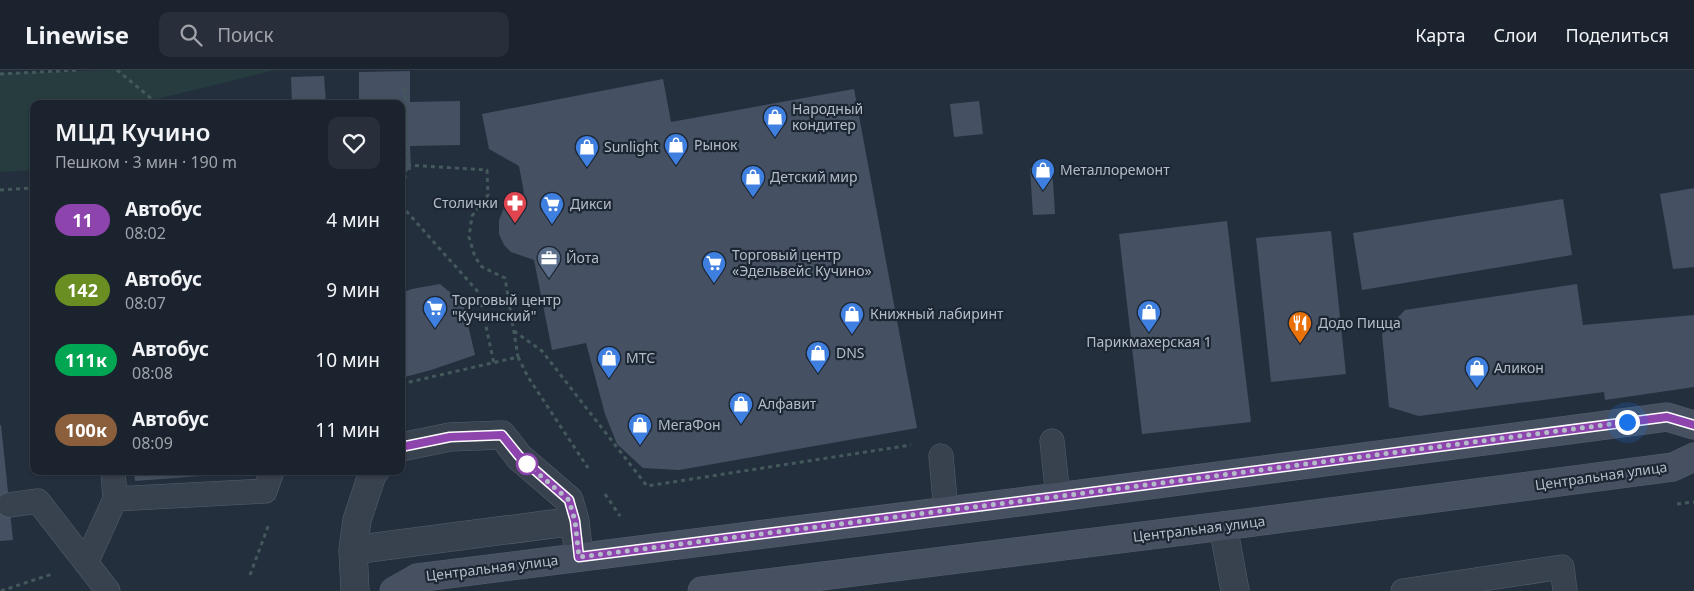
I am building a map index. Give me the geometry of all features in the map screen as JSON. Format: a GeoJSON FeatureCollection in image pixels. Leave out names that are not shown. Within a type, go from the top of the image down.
{"type":"FeatureCollection","features":[{"type":"Feature","properties":{"kind":"main road","name":"Центральная улица"},"geometry":{"type":"LineString","coordinates":[[394,591],[417,578],[1058,497],[1667,417],[1694,425]]}},
{"type":"Feature","properties":{"kind":"main road","name":"Центральная улица"},"geometry":{"type":"LineString","coordinates":[[702,591],[1223,526],[1673,467],[1694,457]]}},
{"type":"Feature","properties":{"kind":"street"},"geometry":{"type":"LineString","coordinates":[[405,446],[450,437],[502,435],[519,456],[569,500],[575,521],[579,557]]}},
{"type":"Feature","properties":{"kind":"street"},"geometry":{"type":"LineString","coordinates":[[355,591],[353,550],[357,520],[372,475]]}},
{"type":"Feature","properties":{"kind":"street"},"geometry":{"type":"LineString","coordinates":[[353,550],[575,521]]}},
{"type":"Feature","properties":{"kind":"street"},"geometry":{"type":"LineString","coordinates":[[1223,526],[1235,591]]}},
{"type":"Feature","properties":{"kind":"lane"},"geometry":{"type":"LineString","coordinates":[[1052,441],[1058,497]]}},
{"type":"Feature","properties":{"kind":"lane"},"geometry":{"type":"LineString","coordinates":[[941,456],[946,511]]}},
{"type":"Feature","properties":{"kind":"lane"},"geometry":{"type":"LineString","coordinates":[[86,562],[115,499],[113,475]]}},
{"type":"Feature","properties":{"kind":"lane"},"geometry":{"type":"LineString","coordinates":[[115,499],[265,491],[271,475]]}},
{"type":"Feature","properties":{"kind":"lane"},"geometry":{"type":"LineString","coordinates":[[10,505],[38,501],[108,591]]}},
{"type":"Feature","properties":{"kind":"lane"},"geometry":{"type":"LineString","coordinates":[[1403,591],[1562,568],[1565,591]]}},
{"type":"Feature","properties":{"kind":"path"},"geometry":{"type":"LineString","coordinates":[[0,74],[79,70]]}},
{"type":"Feature","properties":{"kind":"path"},"geometry":{"type":"LineString","coordinates":[[117,70],[153,100]]}},
{"type":"Feature","properties":{"kind":"path"},"geometry":{"type":"LineString","coordinates":[[405,87],[405,171]]}},
{"type":"Feature","properties":{"kind":"path"},"geometry":{"type":"LineString","coordinates":[[406,165],[487,170],[488,195],[472,216],[469,237],[475,257],[482,267],[505,278],[518,357],[528,377],[591,472]]}},
{"type":"Feature","properties":{"kind":"path"},"geometry":{"type":"LineString","coordinates":[[0,190],[30,188]]}},
{"type":"Feature","properties":{"kind":"path"},"geometry":{"type":"LineString","coordinates":[[405,209],[480,294],[494,364]]}},
{"type":"Feature","properties":{"kind":"path"},"geometry":{"type":"LineString","coordinates":[[514,331],[542,351],[647,486],[918,444]]}},
{"type":"Feature","properties":{"kind":"path"},"geometry":{"type":"LineString","coordinates":[[405,383],[518,357]]}},
{"type":"Feature","properties":{"kind":"path"},"geometry":{"type":"LineString","coordinates":[[602,488],[622,520]]}},
{"type":"Feature","properties":{"kind":"path"},"geometry":{"type":"LineString","coordinates":[[1,591],[86,562]]}},
{"type":"Feature","properties":{"kind":"green space"},"geometry":{"type":"Polygon","coordinates":[[[112,70],[276,70],[152,100],[30,100],[30,170],[0,172],[0,73],[112,70]]]}},
{"type":"Feature","properties":{"kind":"building"},"geometry":{"type":"Polygon","coordinates":[[[410,71],[410,102],[460,101],[460,145],[410,146],[411,170],[405,170],[405,100],[359,100],[359,72],[410,71]]]}},
{"type":"Feature","properties":{"kind":"building"},"geometry":{"type":"Polygon","coordinates":[[[324,76],[326,100],[292,100],[291,77],[324,76]]]}},
{"type":"Feature","properties":{"kind":"building","name":"Торговый центр «Эдельвейс Кучино»"},"geometry":{"type":"Polygon","coordinates":[[[663,79],[671,122],[854,89],[917,428],[679,470],[643,468],[617,444],[605,414],[586,343],[552,350],[534,260],[511,252],[504,245],[499,234],[499,220],[504,208],[524,193],[519,166],[489,149],[482,114],[663,79]]]}},
{"type":"Feature","properties":{"kind":"building"},"geometry":{"type":"Polygon","coordinates":[[[979,101],[983,134],[954,137],[950,104],[979,101]]]}},
{"type":"Feature","properties":{"kind":"building","name":"Металлоремонт"},"geometry":{"type":"Polygon","coordinates":[[[1052,166],[1055,214],[1033,215],[1030,168],[1052,166]]]}},
{"type":"Feature","properties":{"kind":"building"},"geometry":{"type":"Polygon","coordinates":[[[1694,188],[1694,267],[1673,269],[1660,194],[1694,188]]]}},
{"type":"Feature","properties":{"kind":"building"},"geometry":{"type":"Polygon","coordinates":[[[1563,199],[1572,255],[1362,290],[1353,233],[1563,199]]]}},
{"type":"Feature","properties":{"kind":"building"},"geometry":{"type":"Polygon","coordinates":[[[1227,221],[1251,422],[1142,434],[1119,234],[1227,221]]]}},
{"type":"Feature","properties":{"kind":"building"},"geometry":{"type":"Polygon","coordinates":[[[1331,231],[1346,374],[1271,382],[1256,238],[1331,231]]]}},
{"type":"Feature","properties":{"kind":"building","name":"Торговый центр \"Кучинский\""},"geometry":{"type":"Polygon","coordinates":[[[440,284],[463,303],[475,355],[405,377],[405,292],[440,284]]]}},
{"type":"Feature","properties":{"kind":"building"},"geometry":{"type":"Polygon","coordinates":[[[1577,284],[1583,325],[1694,315],[1694,387],[1605,400],[1604,392],[1419,416],[1389,407],[1382,334],[1405,310],[1577,284]]]}},
{"type":"Feature","properties":{"kind":"building"},"geometry":{"type":"Polygon","coordinates":[[[0,425],[13,540],[0,541],[0,425]]]}},
{"type":"Feature","properties":{"kind":"building"},"geometry":{"type":"Polygon","coordinates":[[[134,475],[214,475],[135,481],[134,475]]]}},
{"type":"Feature","properties":{"kind":"bus line","name":"11"},"geometry":{"type":"LineString","coordinates":[[405,446],[450,437],[502,435],[519,456],[569,500],[575,521],[579,557],[1667,417],[1694,425]]}},
{"type":"Feature","properties":{"kind":"place","name":"Народный кондитер"},"geometry":{"type":"Point","coordinates":[775,138]}},
{"type":"Feature","properties":{"kind":"place","name":"Рынок"},"geometry":{"type":"Point","coordinates":[676,166]}},
{"type":"Feature","properties":{"kind":"place","name":"Sunlight"},"geometry":{"type":"Point","coordinates":[587,168]}},
{"type":"Feature","properties":{"kind":"place","name":"Металлоремонт"},"geometry":{"type":"Point","coordinates":[1043,191]}},
{"type":"Feature","properties":{"kind":"place","name":"Детский мир"},"geometry":{"type":"Point","coordinates":[753,198]}},
{"type":"Feature","properties":{"kind":"place","name":"Столички"},"geometry":{"type":"Point","coordinates":[515,224]}},
{"type":"Feature","properties":{"kind":"place","name":"Дикси"},"geometry":{"type":"Point","coordinates":[552,225]}},
{"type":"Feature","properties":{"kind":"place","name":"Йота"},"geometry":{"type":"Point","coordinates":[549,279]}},
{"type":"Feature","properties":{"kind":"place","name":"Торговый центр «Эдельвейс Кучино»"},"geometry":{"type":"Point","coordinates":[714,284]}},
{"type":"Feature","properties":{"kind":"place","name":"Торговый центр \"Кучинский\""},"geometry":{"type":"Point","coordinates":[435,329]}},
{"type":"Feature","properties":{"kind":"place","name":"Парикмахерская 1"},"geometry":{"type":"Point","coordinates":[1149,333]}},
{"type":"Feature","properties":{"kind":"place","name":"Книжный лабиринт"},"geometry":{"type":"Point","coordinates":[852,335]}},
{"type":"Feature","properties":{"kind":"place","name":"Додо Пицца"},"geometry":{"type":"Point","coordinates":[1300,344]}},
{"type":"Feature","properties":{"kind":"place","name":"DNS"},"geometry":{"type":"Point","coordinates":[818,374]}},
{"type":"Feature","properties":{"kind":"place","name":"МТС"},"geometry":{"type":"Point","coordinates":[609,379]}},
{"type":"Feature","properties":{"kind":"place","name":"Аликон"},"geometry":{"type":"Point","coordinates":[1477,389]}},
{"type":"Feature","properties":{"kind":"place","name":"Алфавит"},"geometry":{"type":"Point","coordinates":[741,425]}},
{"type":"Feature","properties":{"kind":"place","name":"МегаФон"},"geometry":{"type":"Point","coordinates":[640,446]}},
{"type":"Feature","properties":{"kind":"route"},"geometry":{"type":"LineString","coordinates":[[527,464],[569,500],[575,521],[579,557],[1627,422]]}}]}
